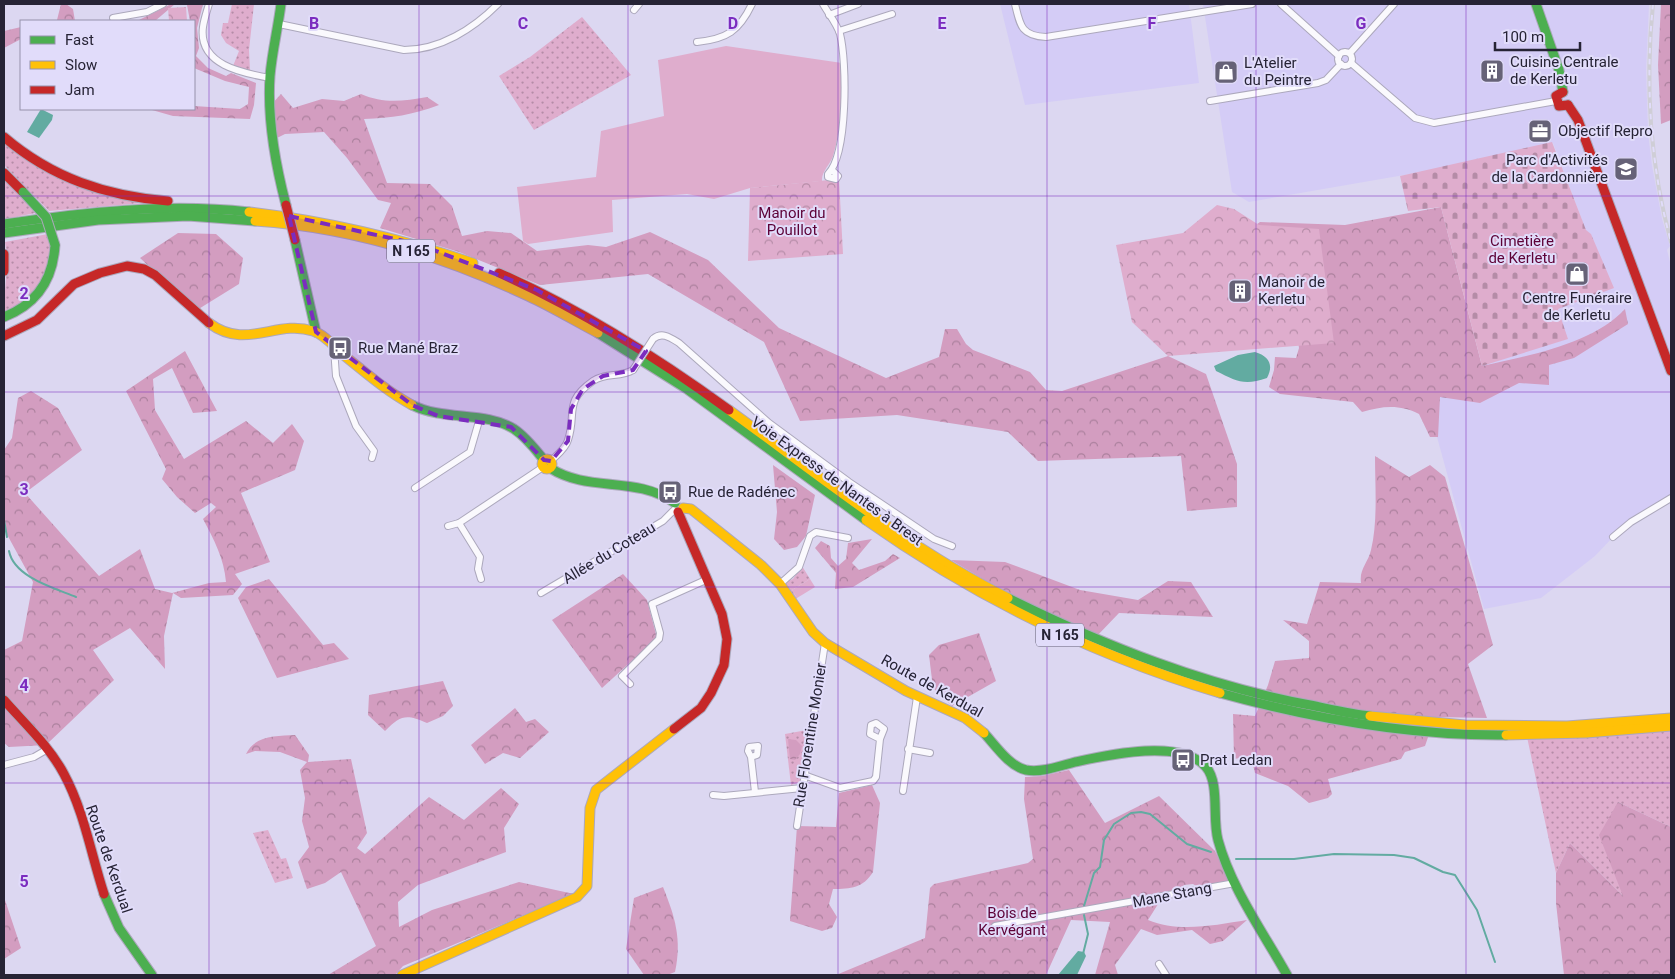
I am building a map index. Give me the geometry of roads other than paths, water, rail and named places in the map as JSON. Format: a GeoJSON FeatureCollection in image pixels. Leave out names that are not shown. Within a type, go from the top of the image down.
{"type":"FeatureCollection","features":[{"type":"Feature","properties":{"kind":"main road"},"geometry":{"type":"LineString","coordinates":[[4,336],[15,333],[37,321],[73,284],[109,271],[133,266],[150,271],[202,320],[232,336],[250,338],[304,329],[316,332],[275,160],[270,122],[270,78],[281,4]]}},
{"type":"Feature","properties":{"kind":"main road"},"geometry":{"type":"LineString","coordinates":[[1536,4],[1559,70],[1563,92],[1570,97],[1568,105],[1578,120],[1671,371]]}},
{"type":"Feature","properties":{"kind":"main road"},"geometry":{"type":"LineString","coordinates":[[1563,92],[1558,94],[1556,101],[1559,106],[1568,105]]}},
{"type":"Feature","properties":{"kind":"main road"},"geometry":{"type":"LineString","coordinates":[[4,137],[42,165],[78,183],[130,197],[188,202],[206,208]]}},
{"type":"Feature","properties":{"kind":"main road"},"geometry":{"type":"LineString","coordinates":[[4,173],[46,217],[55,244],[53,268],[39,297],[24,308],[4,317]]}},
{"type":"Feature","properties":{"kind":"main road","name":"Voie Express de Nantes à Brest"},"geometry":{"type":"LineString","coordinates":[[4,224],[94,211],[206,208],[300,217],[378,233],[458,257],[537,290],[591,318],[641,348],[864,509],[944,563],[1054,623],[1153,664],[1223,686],[1299,705],[1416,723],[1492,728],[1554,728],[1671,718]]}},
{"type":"Feature","properties":{"kind":"main road","name":"Voie Express de Nantes à Brest"},"geometry":{"type":"LineString","coordinates":[[4,233],[103,219],[161,216],[222,217],[314,228],[374,240],[415,252],[488,277],[587,326],[685,388],[918,557],[1013,612],[1118,660],[1240,700],[1298,713],[1377,727],[1453,734],[1527,737],[1600,734],[1671,726]]}},
{"type":"Feature","properties":{"kind":"main road"},"geometry":{"type":"LineString","coordinates":[[4,254],[4,271]]}},
{"type":"Feature","properties":{"kind":"main road","name":"Route de Kerdual"},"geometry":{"type":"LineString","coordinates":[[316,332],[369,376],[412,406],[438,416],[493,422],[511,427],[547,464],[563,476],[627,484],[652,490],[677,508],[691,509],[761,565],[780,584],[813,632],[825,643],[917,697],[965,718],[980,729],[1014,765],[1027,770],[1042,770],[1114,753],[1180,752],[1198,760],[1207,768],[1212,778],[1217,839],[1235,883],[1287,975]]}},
{"type":"Feature","properties":{"kind":"main road"},"geometry":{"type":"LineString","coordinates":[[402,975],[569,901],[584,892],[588,880],[590,808],[596,790],[701,708],[711,693],[724,665],[727,650],[726,626],[708,579],[678,518],[677,508]]}},
{"type":"Feature","properties":{"kind":"main road","name":"Route de Kerdual"},"geometry":{"type":"LineString","coordinates":[[4,700],[58,765],[68,784],[114,919],[152,975]]}},
{"type":"Feature","properties":{"kind":"street"},"geometry":{"type":"LineString","coordinates":[[113,18],[147,12],[163,4]]}},
{"type":"Feature","properties":{"kind":"street"},"geometry":{"type":"LineString","coordinates":[[209,4],[203,27],[204,40],[212,56],[230,68],[270,78]]}},
{"type":"Feature","properties":{"kind":"street"},"geometry":{"type":"LineString","coordinates":[[279,24],[404,50],[417,50],[442,43],[476,24],[498,4]]}},
{"type":"Feature","properties":{"kind":"street"},"geometry":{"type":"LineString","coordinates":[[634,10],[639,4]]}},
{"type":"Feature","properties":{"kind":"street"},"geometry":{"type":"LineString","coordinates":[[697,42],[720,40],[736,29],[752,4]]}},
{"type":"Feature","properties":{"kind":"street"},"geometry":{"type":"LineString","coordinates":[[823,4],[839,31],[845,68],[844,110],[832,170]]}},
{"type":"Feature","properties":{"kind":"street"},"geometry":{"type":"LineString","coordinates":[[829,15],[858,4]]}},
{"type":"Feature","properties":{"kind":"street"},"geometry":{"type":"LineString","coordinates":[[1015,4],[1020,23],[1025,32],[1033,37],[1046,37],[1252,4]]}},
{"type":"Feature","properties":{"kind":"street"},"geometry":{"type":"LineString","coordinates":[[1281,4],[1339,56],[1341,64]]}},
{"type":"Feature","properties":{"kind":"street"},"geometry":{"type":"LineString","coordinates":[[1350,54],[1394,4]]}},
{"type":"Feature","properties":{"kind":"street"},"geometry":{"type":"LineString","coordinates":[[839,31],[892,14]]}},
{"type":"Feature","properties":{"kind":"street"},"geometry":{"type":"LineString","coordinates":[[1339,56],[1344,52],[1350,54]]}},
{"type":"Feature","properties":{"kind":"street"},"geometry":{"type":"LineString","coordinates":[[1350,54],[1351,63]]}},
{"type":"Feature","properties":{"kind":"street"},"geometry":{"type":"LineString","coordinates":[[1341,64],[1347,66],[1351,63]]}},
{"type":"Feature","properties":{"kind":"street"},"geometry":{"type":"LineString","coordinates":[[1351,63],[1415,118],[1424,122],[1434,123],[1556,101]]}},
{"type":"Feature","properties":{"kind":"street"},"geometry":{"type":"LineString","coordinates":[[1210,101],[1318,83],[1326,80],[1341,64]]}},
{"type":"Feature","properties":{"kind":"street"},"geometry":{"type":"LineString","coordinates":[[448,526],[459,523],[547,464],[568,441],[571,409],[575,399],[584,389],[603,376],[628,373],[633,370],[653,339],[658,335],[665,335],[680,343],[769,423],[849,482],[926,534],[952,546]]}},
{"type":"Feature","properties":{"kind":"street"},"geometry":{"type":"LineString","coordinates":[[334,348],[336,376],[356,426],[374,451],[372,458]]}},
{"type":"Feature","properties":{"kind":"street"},"geometry":{"type":"LineString","coordinates":[[415,488],[470,452],[479,421]]}},
{"type":"Feature","properties":{"kind":"street"},"geometry":{"type":"LineString","coordinates":[[1613,537],[1631,522],[1671,498]]}},
{"type":"Feature","properties":{"kind":"street","name":"Allée du Coteau"},"geometry":{"type":"LineString","coordinates":[[541,593],[663,521],[677,508]]}},
{"type":"Feature","properties":{"kind":"street"},"geometry":{"type":"LineString","coordinates":[[459,523],[480,557],[478,569],[481,579]]}},
{"type":"Feature","properties":{"kind":"street"},"geometry":{"type":"LineString","coordinates":[[780,584],[799,567],[810,536],[816,532],[848,538]]}},
{"type":"Feature","properties":{"kind":"street"},"geometry":{"type":"LineString","coordinates":[[630,684],[622,676],[659,639],[660,633],[652,604],[708,579]]}},
{"type":"Feature","properties":{"kind":"street","name":"Rue Florentine Monier"},"geometry":{"type":"LineString","coordinates":[[796,826],[825,643]]}},
{"type":"Feature","properties":{"kind":"street"},"geometry":{"type":"LineString","coordinates":[[903,791],[917,697]]}},
{"type":"Feature","properties":{"kind":"street"},"geometry":{"type":"LineString","coordinates":[[804,775],[840,788],[873,781],[876,777],[880,739]]}},
{"type":"Feature","properties":{"kind":"street"},"geometry":{"type":"LineString","coordinates":[[908,749],[930,752]]}},
{"type":"Feature","properties":{"kind":"street"},"geometry":{"type":"LineString","coordinates":[[4,765],[34,757],[46,750]]}},
{"type":"Feature","properties":{"kind":"street"},"geometry":{"type":"LineString","coordinates":[[751,757],[755,792]]}},
{"type":"Feature","properties":{"kind":"street"},"geometry":{"type":"LineString","coordinates":[[713,795],[724,796],[802,788]]}},
{"type":"Feature","properties":{"kind":"street","name":"Mane Stang"},"geometry":{"type":"LineString","coordinates":[[995,926],[1108,908],[1235,883]]}},
{"type":"Feature","properties":{"kind":"street"},"geometry":{"type":"LineString","coordinates":[[1159,964],[1166,975]]}},
{"type":"Feature","properties":{"kind":"waterway"},"geometry":{"type":"LineString","coordinates":[[4,520],[7,537]]}},
{"type":"Feature","properties":{"kind":"waterway"},"geometry":{"type":"LineString","coordinates":[[9,551],[12,560],[27,575],[76,597]]}},
{"type":"Feature","properties":{"kind":"waterway"},"geometry":{"type":"LineString","coordinates":[[1084,906],[1094,873],[1100,867],[1104,840],[1114,824],[1131,813],[1141,812],[1150,814],[1187,844],[1211,852]]}},
{"type":"Feature","properties":{"kind":"waterway"},"geometry":{"type":"LineString","coordinates":[[1236,859],[1294,859],[1334,854],[1394,855],[1414,858],[1443,872],[1455,875],[1477,910],[1495,962]]}},
{"type":"Feature","properties":{"kind":"waterway"},"geometry":{"type":"LineString","coordinates":[[1083,954],[1088,934],[1084,915]]}},
{"type":"Feature","properties":{"kind":"railway"},"geometry":{"type":"LineString","coordinates":[[1653,4],[1649,64],[1651,124],[1658,183],[1671,242]]}},
{"type":"Feature","properties":{"kind":"place","name":"Cuisine Centrale de Kerletu"},"geometry":{"type":"Point","coordinates":[1492,71]}},
{"type":"Feature","properties":{"kind":"place","name":"L'Atelier du Peintre"},"geometry":{"type":"Point","coordinates":[1226,72]}},
{"type":"Feature","properties":{"kind":"place","name":"Objectif Repro"},"geometry":{"type":"Point","coordinates":[1540,131]}},
{"type":"Feature","properties":{"kind":"place","name":"Parc d'Activités de la Cardonnière"},"geometry":{"type":"Point","coordinates":[1626,169]}},
{"type":"Feature","properties":{"kind":"place","name":"Centre Funéraire de Kerletu"},"geometry":{"type":"Point","coordinates":[1577,274]}},
{"type":"Feature","properties":{"kind":"place","name":"Manoir de Kerletu"},"geometry":{"type":"Point","coordinates":[1240,291]}},
{"type":"Feature","properties":{"kind":"place","name":"Rue Mané Braz"},"geometry":{"type":"Point","coordinates":[340,348]}},
{"type":"Feature","properties":{"kind":"place","name":"Rue de Radénec"},"geometry":{"type":"Point","coordinates":[670,492]}},
{"type":"Feature","properties":{"kind":"place","name":"Prat Ledan"},"geometry":{"type":"Point","coordinates":[1183,760]}},
{"type":"Feature","properties":{"kind":"park label","name":"Manoir du Pouillot"},"geometry":{"type":"Point","coordinates":[792,222]}},
{"type":"Feature","properties":{"kind":"park label","name":"Cimetière de Kerletu"},"geometry":{"type":"Point","coordinates":[1522,250]}},
{"type":"Feature","properties":{"kind":"park label","name":"Bois de Kervégant"},"geometry":{"type":"Point","coordinates":[1012,922]}}]}
